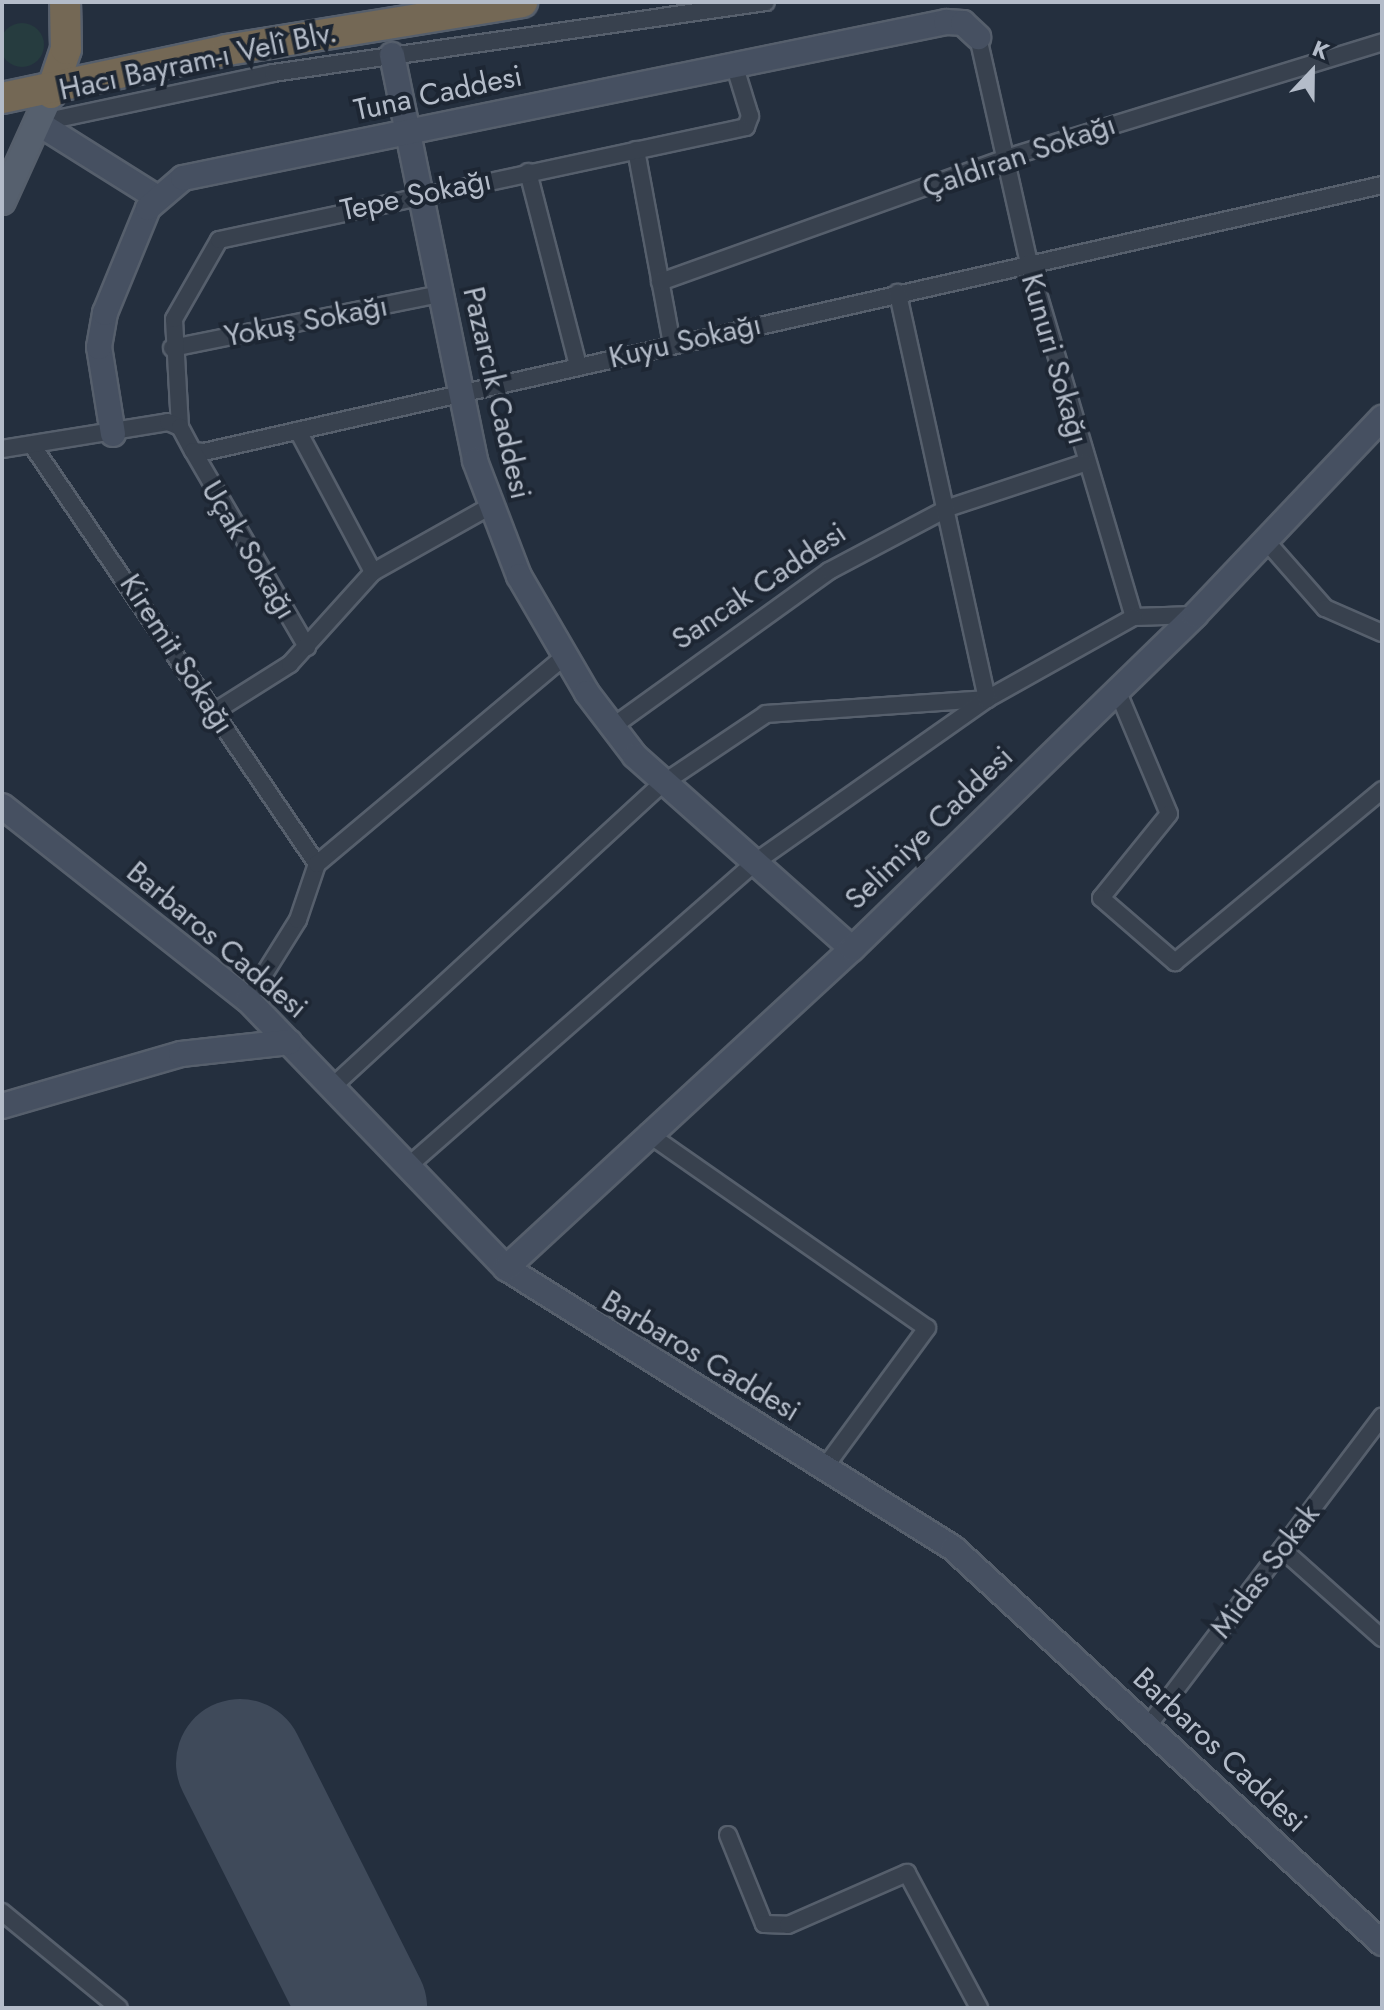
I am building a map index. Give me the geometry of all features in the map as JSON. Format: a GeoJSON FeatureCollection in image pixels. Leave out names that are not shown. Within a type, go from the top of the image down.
{"type":"FeatureCollection","features":[{"type":"Feature","properties":{"kind":"highway"},"geometry":{"type":"LineString","coordinates":[[51,93],[66,49],[65,2]]}},
{"type":"Feature","properties":{"kind":"highway","name":"Hacı Bayram-ı Velî Blv."},"geometry":{"type":"LineString","coordinates":[[9,98],[51,93],[213,53],[522,2]]}},
{"type":"Feature","properties":{"kind":"main road"},"geometry":{"type":"LineString","coordinates":[[2,201],[51,93]]}},
{"type":"Feature","properties":{"kind":"street"},"geometry":{"type":"LineString","coordinates":[[38,123],[220,82],[766,2]]}},
{"type":"Feature","properties":{"kind":"street","name":"Tuna Caddesi"},"geometry":{"type":"LineString","coordinates":[[156,197],[183,178],[946,22],[963,23],[978,37]]}},
{"type":"Feature","properties":{"kind":"street","name":"Kunuri Sokağı"},"geometry":{"type":"LineString","coordinates":[[978,37],[1029,263],[1084,463],[1134,617]]}},
{"type":"Feature","properties":{"kind":"street","name":"Çaldıran Sokağı"},"geometry":{"type":"LineString","coordinates":[[660,282],[1006,158],[1382,42]]}},
{"type":"Feature","properties":{"kind":"street"},"geometry":{"type":"LineString","coordinates":[[213,53],[220,82]]}},
{"type":"Feature","properties":{"kind":"street","name":"Pazarcık Caddesi"},"geometry":{"type":"LineString","coordinates":[[392,55],[462,399],[489,507],[564,657],[612,727],[662,784],[852,949]]}},
{"type":"Feature","properties":{"kind":"street","name":"Tepe Sokağı"},"geometry":{"type":"LineString","coordinates":[[180,427],[172,348],[178,307],[219,240],[746,127],[750,116],[734,64]]}},
{"type":"Feature","properties":{"kind":"street"},"geometry":{"type":"LineString","coordinates":[[38,123],[156,197],[100,331],[113,434]]}},
{"type":"Feature","properties":{"kind":"street"},"geometry":{"type":"LineString","coordinates":[[636,150],[672,344]]}},
{"type":"Feature","properties":{"kind":"street"},"geometry":{"type":"LineString","coordinates":[[528,172],[578,365]]}},
{"type":"Feature","properties":{"kind":"street","name":"Kuyu Sokağı"},"geometry":{"type":"LineString","coordinates":[[193,451],[462,399],[578,365],[1382,185]]}},
{"type":"Feature","properties":{"kind":"street"},"geometry":{"type":"LineString","coordinates":[[898,293],[948,508],[987,699]]}},
{"type":"Feature","properties":{"kind":"street","name":"Yokuş Sokağı"},"geometry":{"type":"LineString","coordinates":[[172,348],[441,294]]}},
{"type":"Feature","properties":{"kind":"street","name":"Selimiye Caddesi"},"geometry":{"type":"LineString","coordinates":[[506,1268],[647,1133],[852,949],[1195,615],[1382,418]]}},
{"type":"Feature","properties":{"kind":"street"},"geometry":{"type":"LineString","coordinates":[[2,449],[34,448],[113,434],[180,427],[193,451]]}},
{"type":"Feature","properties":{"kind":"street"},"geometry":{"type":"LineString","coordinates":[[298,431],[373,572]]}},
{"type":"Feature","properties":{"kind":"street","name":"Kiremit Sokağı"},"geometry":{"type":"LineString","coordinates":[[34,448],[317,864]]}},
{"type":"Feature","properties":{"kind":"street","name":"Uçak Sokağı"},"geometry":{"type":"LineString","coordinates":[[193,451],[307,647]]}},
{"type":"Feature","properties":{"kind":"street","name":"Sancak Caddesi"},"geometry":{"type":"LineString","coordinates":[[612,727],[829,571],[948,508],[1084,463]]}},
{"type":"Feature","properties":{"kind":"street"},"geometry":{"type":"LineString","coordinates":[[214,712],[307,647],[337,604],[373,572],[489,507]]}},
{"type":"Feature","properties":{"kind":"street"},"geometry":{"type":"LineString","coordinates":[[1267,542],[1325,608],[1382,633]]}},
{"type":"Feature","properties":{"kind":"street"},"geometry":{"type":"LineString","coordinates":[[406,1168],[754,863],[987,699],[1134,617],[1195,615]]}},
{"type":"Feature","properties":{"kind":"street"},"geometry":{"type":"LineString","coordinates":[[248,1000],[298,920],[317,864],[564,657]]}},
{"type":"Feature","properties":{"kind":"street"},"geometry":{"type":"LineString","coordinates":[[1117,690],[1169,814],[1101,898],[1175,962],[1380,794]]}},
{"type":"Feature","properties":{"kind":"street"},"geometry":{"type":"LineString","coordinates":[[332,1087],[662,784],[766,714],[987,699]]}},
{"type":"Feature","properties":{"kind":"street","name":"Barbaros Caddesi"},"geometry":{"type":"LineString","coordinates":[[2,806],[248,1000],[406,1168],[506,1268],[953,1548],[1382,1943]]}},
{"type":"Feature","properties":{"kind":"street"},"geometry":{"type":"LineString","coordinates":[[2,1106],[181,1054],[289,1042]]}},
{"type":"Feature","properties":{"kind":"street"},"geometry":{"type":"LineString","coordinates":[[647,1133],[927,1328],[824,1468]]}},
{"type":"Feature","properties":{"kind":"street","name":"Midas Sokak"},"geometry":{"type":"LineString","coordinates":[[1148,1726],[1382,1417]]}},
{"type":"Feature","properties":{"kind":"street"},"geometry":{"type":"LineString","coordinates":[[1282,1549],[1382,1638]]}},
{"type":"Feature","properties":{"kind":"street"},"geometry":{"type":"LineString","coordinates":[[728,1835],[764,1924],[788,1925],[907,1873],[979,2008]]}},
{"type":"Feature","properties":{"kind":"street"},"geometry":{"type":"LineString","coordinates":[[2,1912],[119,2008]]}},
{"type":"Feature","properties":{"kind":"green space"},"geometry":{"type":"Polygon","coordinates":[[[22,23],[38,29],[44,45],[38,61],[22,67],[6,61],[0,45],[6,29],[22,23]]]}},
{"type":"Feature","properties":{"kind":"runway"},"geometry":{"type":"LineString","coordinates":[[240,1763],[363,2008]]}}]}
